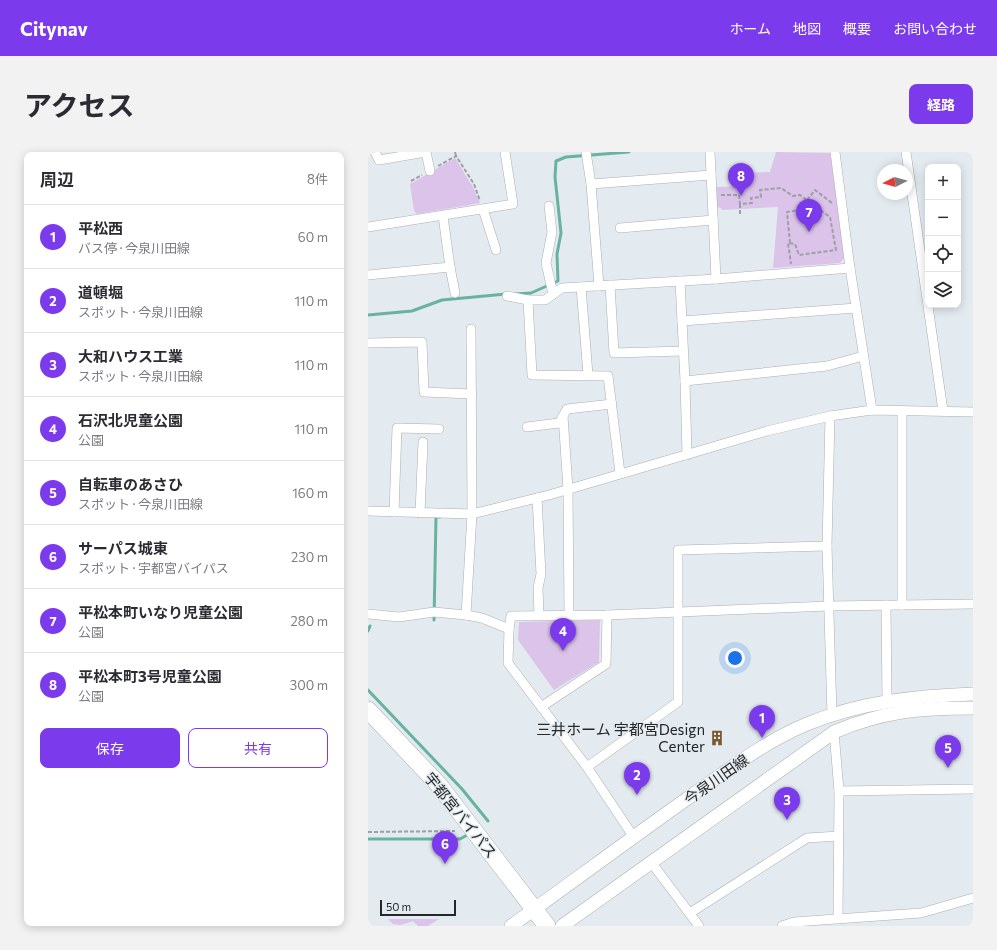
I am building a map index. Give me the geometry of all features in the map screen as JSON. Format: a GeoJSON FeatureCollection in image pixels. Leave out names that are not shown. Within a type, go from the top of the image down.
{"type":"FeatureCollection","features":[{"type":"Feature","properties":{"kind":"highway","name":"宇都宮バイパス"},"geometry":{"type":"LineString","coordinates":[[368,710],[439,785],[536,908],[547,926]]}},
{"type":"Feature","properties":{"kind":"street"},"geometry":{"type":"LineString","coordinates":[[376,152],[379,160],[426,152],[430,170]]}},
{"type":"Feature","properties":{"kind":"street"},"geometry":{"type":"LineString","coordinates":[[368,227],[513,204],[505,152]]}},
{"type":"Feature","properties":{"kind":"street"},"geometry":{"type":"LineString","coordinates":[[586,152],[591,184],[600,286]]}},
{"type":"Feature","properties":{"kind":"street"},"geometry":{"type":"LineString","coordinates":[[710,152],[716,279]]}},
{"type":"Feature","properties":{"kind":"street"},"geometry":{"type":"LineString","coordinates":[[835,152],[850,268],[872,410]]}},
{"type":"Feature","properties":{"kind":"street"},"geometry":{"type":"LineString","coordinates":[[906,152],[943,411]]}},
{"type":"Feature","properties":{"kind":"street"},"geometry":{"type":"LineString","coordinates":[[591,184],[711,175]]}},
{"type":"Feature","properties":{"kind":"street"},"geometry":{"type":"LineString","coordinates":[[549,206],[552,232],[546,263],[553,294]]}},
{"type":"Feature","properties":{"kind":"street"},"geometry":{"type":"LineString","coordinates":[[483,209],[496,250]]}},
{"type":"Feature","properties":{"kind":"street"},"geometry":{"type":"LineString","coordinates":[[443,216],[455,293]]}},
{"type":"Feature","properties":{"kind":"street"},"geometry":{"type":"LineString","coordinates":[[620,228],[714,220]]}},
{"type":"Feature","properties":{"kind":"street"},"geometry":{"type":"LineString","coordinates":[[368,274],[450,267]]}},
{"type":"Feature","properties":{"kind":"street"},"geometry":{"type":"LineString","coordinates":[[507,296],[528,300],[545,300],[562,288],[716,279],[850,268]]}},
{"type":"Feature","properties":{"kind":"street"},"geometry":{"type":"LineString","coordinates":[[680,281],[687,455]]}},
{"type":"Feature","properties":{"kind":"street"},"geometry":{"type":"LineString","coordinates":[[610,285],[614,353],[683,351]]}},
{"type":"Feature","properties":{"kind":"street"},"geometry":{"type":"LineString","coordinates":[[581,287],[588,375]]}},
{"type":"Feature","properties":{"kind":"street"},"geometry":{"type":"LineString","coordinates":[[528,300],[532,375],[608,376],[620,473]]}},
{"type":"Feature","properties":{"kind":"street"},"geometry":{"type":"LineString","coordinates":[[682,321],[856,308]]}},
{"type":"Feature","properties":{"kind":"street"},"geometry":{"type":"LineString","coordinates":[[466,615],[472,514],[471,329]]}},
{"type":"Feature","properties":{"kind":"street"},"geometry":{"type":"LineString","coordinates":[[368,342],[422,342],[424,392],[472,394]]}},
{"type":"Feature","properties":{"kind":"street"},"geometry":{"type":"LineString","coordinates":[[685,381],[826,366],[863,356]]}},
{"type":"Feature","properties":{"kind":"street"},"geometry":{"type":"LineString","coordinates":[[527,427],[559,422],[567,409],[612,404]]}},
{"type":"Feature","properties":{"kind":"street"},"geometry":{"type":"LineString","coordinates":[[368,511],[472,514],[538,498],[768,431],[830,416],[872,410],[973,412]]}},
{"type":"Feature","properties":{"kind":"street"},"geometry":{"type":"LineString","coordinates":[[902,410],[902,605]]}},
{"type":"Feature","properties":{"kind":"street"},"geometry":{"type":"LineString","coordinates":[[563,416],[568,489],[570,615]]}},
{"type":"Feature","properties":{"kind":"street"},"geometry":{"type":"LineString","coordinates":[[830,416],[827,546],[832,715]]}},
{"type":"Feature","properties":{"kind":"street"},"geometry":{"type":"LineString","coordinates":[[394,512],[397,428],[439,429]]}},
{"type":"Feature","properties":{"kind":"street"},"geometry":{"type":"LineString","coordinates":[[420,513],[423,442]]}},
{"type":"Feature","properties":{"kind":"street"},"geometry":{"type":"LineString","coordinates":[[538,498],[541,574],[538,588],[539,615]]}},
{"type":"Feature","properties":{"kind":"street"},"geometry":{"type":"LineString","coordinates":[[587,767],[678,702],[678,550],[827,546]]}},
{"type":"Feature","properties":{"kind":"street"},"geometry":{"type":"LineString","coordinates":[[633,836],[587,767],[508,663],[511,616],[607,615],[828,606],[973,604]]}},
{"type":"Feature","properties":{"kind":"street"},"geometry":{"type":"LineString","coordinates":[[886,605],[887,701]]}},
{"type":"Feature","properties":{"kind":"street"},"geometry":{"type":"LineString","coordinates":[[368,614],[399,617],[434,612],[466,615],[482,618],[509,630]]}},
{"type":"Feature","properties":{"kind":"street"},"geometry":{"type":"LineString","coordinates":[[541,706],[606,664],[607,615]]}},
{"type":"Feature","properties":{"kind":"street","name":"今泉川田線"},"geometry":{"type":"LineString","coordinates":[[511,926],[633,836],[766,745],[789,732],[832,715],[887,701],[943,695],[973,694]]}},
{"type":"Feature","properties":{"kind":"street","name":"今泉川田線"},"geometry":{"type":"LineString","coordinates":[[562,926],[834,732],[872,717],[894,712],[973,708]]}},
{"type":"Feature","properties":{"kind":"street"},"geometry":{"type":"LineString","coordinates":[[834,732],[839,791],[838,918]]}},
{"type":"Feature","properties":{"kind":"street"},"geometry":{"type":"LineString","coordinates":[[839,791],[973,789]]}},
{"type":"Feature","properties":{"kind":"street"},"geometry":{"type":"LineString","coordinates":[[690,913],[808,838],[839,836]]}},
{"type":"Feature","properties":{"kind":"street"},"geometry":{"type":"LineString","coordinates":[[651,862],[699,926]]}},
{"type":"Feature","properties":{"kind":"street"},"geometry":{"type":"LineString","coordinates":[[782,926],[794,922],[921,912],[973,898]]}},
{"type":"Feature","properties":{"kind":"path"},"geometry":{"type":"LineString","coordinates":[[455,152],[474,184],[483,209]]}},
{"type":"Feature","properties":{"kind":"path"},"geometry":{"type":"LineString","coordinates":[[411,181],[456,156]]}},
{"type":"Feature","properties":{"kind":"path"},"geometry":{"type":"LineString","coordinates":[[740,204],[752,203],[751,198],[760,197],[760,190],[781,188],[793,196],[800,195],[830,217],[836,250],[799,255],[795,244],[790,243]]}},
{"type":"Feature","properties":{"kind":"path"},"geometry":{"type":"LineString","coordinates":[[807,200],[814,190],[838,208]]}},
{"type":"Feature","properties":{"kind":"path"},"geometry":{"type":"LineString","coordinates":[[712,196],[739,195],[740,214]]}},
{"type":"Feature","properties":{"kind":"path"},"geometry":{"type":"LineString","coordinates":[[792,273],[788,243],[790,243],[787,212],[816,207]]}},
{"type":"Feature","properties":{"kind":"path"},"geometry":{"type":"LineString","coordinates":[[368,832],[455,831]]}},
{"type":"Feature","properties":{"kind":"shaded area"},"geometry":{"type":"Polygon","coordinates":[[[776,152],[830,153],[845,257],[840,263],[773,268],[778,207],[723,210],[717,206],[716,187],[746,186],[745,173],[770,172],[776,152]]]}},
{"type":"Feature","properties":{"kind":"shaded area"},"geometry":{"type":"Polygon","coordinates":[[[455,158],[473,187],[480,203],[417,214],[414,211],[410,184],[455,158]]]}},
{"type":"Feature","properties":{"kind":"shaded area"},"geometry":{"type":"Polygon","coordinates":[[[600,620],[599,662],[554,690],[518,640],[519,622],[600,620]]]}},
{"type":"Feature","properties":{"kind":"shaded area"},"geometry":{"type":"Polygon","coordinates":[[[388,919],[439,919],[428,926],[418,926],[413,921],[401,925],[393,924],[388,919]]]}},
{"type":"Feature","properties":{"kind":"waterway"},"geometry":{"type":"LineString","coordinates":[[515,294],[531,293],[558,281],[557,254],[561,233],[555,177],[556,161],[566,157],[629,152]]}},
{"type":"Feature","properties":{"kind":"waterway"},"geometry":{"type":"LineString","coordinates":[[368,315],[412,311],[442,300],[506,294]]}},
{"type":"Feature","properties":{"kind":"waterway"},"geometry":{"type":"LineString","coordinates":[[434,620],[436,517],[440,517]]}},
{"type":"Feature","properties":{"kind":"waterway"},"geometry":{"type":"LineString","coordinates":[[368,631],[370,626]]}},
{"type":"Feature","properties":{"kind":"waterway"},"geometry":{"type":"LineString","coordinates":[[368,690],[462,789],[488,821]]}},
{"type":"Feature","properties":{"kind":"waterway"},"geometry":{"type":"LineString","coordinates":[[368,839],[460,839],[469,834]]}},
{"type":"Feature","properties":{"kind":"place","name":"平松本町3号児童公園"},"geometry":{"type":"Point","coordinates":[741,196]}},
{"type":"Feature","properties":{"kind":"place","name":"平松本町いなり児童公園"},"geometry":{"type":"Point","coordinates":[809,232]}},
{"type":"Feature","properties":{"kind":"place","name":"石沢北児童公園"},"geometry":{"type":"Point","coordinates":[563,651]}},
{"type":"Feature","properties":{"kind":"place","name":"三井ホーム 宇都宮Design Center"},"geometry":{"type":"Point","coordinates":[717,738]}},
{"type":"Feature","properties":{"kind":"place","name":"平松西"},"geometry":{"type":"Point","coordinates":[762,738]}},
{"type":"Feature","properties":{"kind":"place","name":"自転車のあさひ"},"geometry":{"type":"Point","coordinates":[948,768]}},
{"type":"Feature","properties":{"kind":"place","name":"道頓堀"},"geometry":{"type":"Point","coordinates":[637,795]}},
{"type":"Feature","properties":{"kind":"place","name":"大和ハウス工業"},"geometry":{"type":"Point","coordinates":[787,820]}},
{"type":"Feature","properties":{"kind":"place","name":"サーパス城東"},"geometry":{"type":"Point","coordinates":[445,864]}}]}
